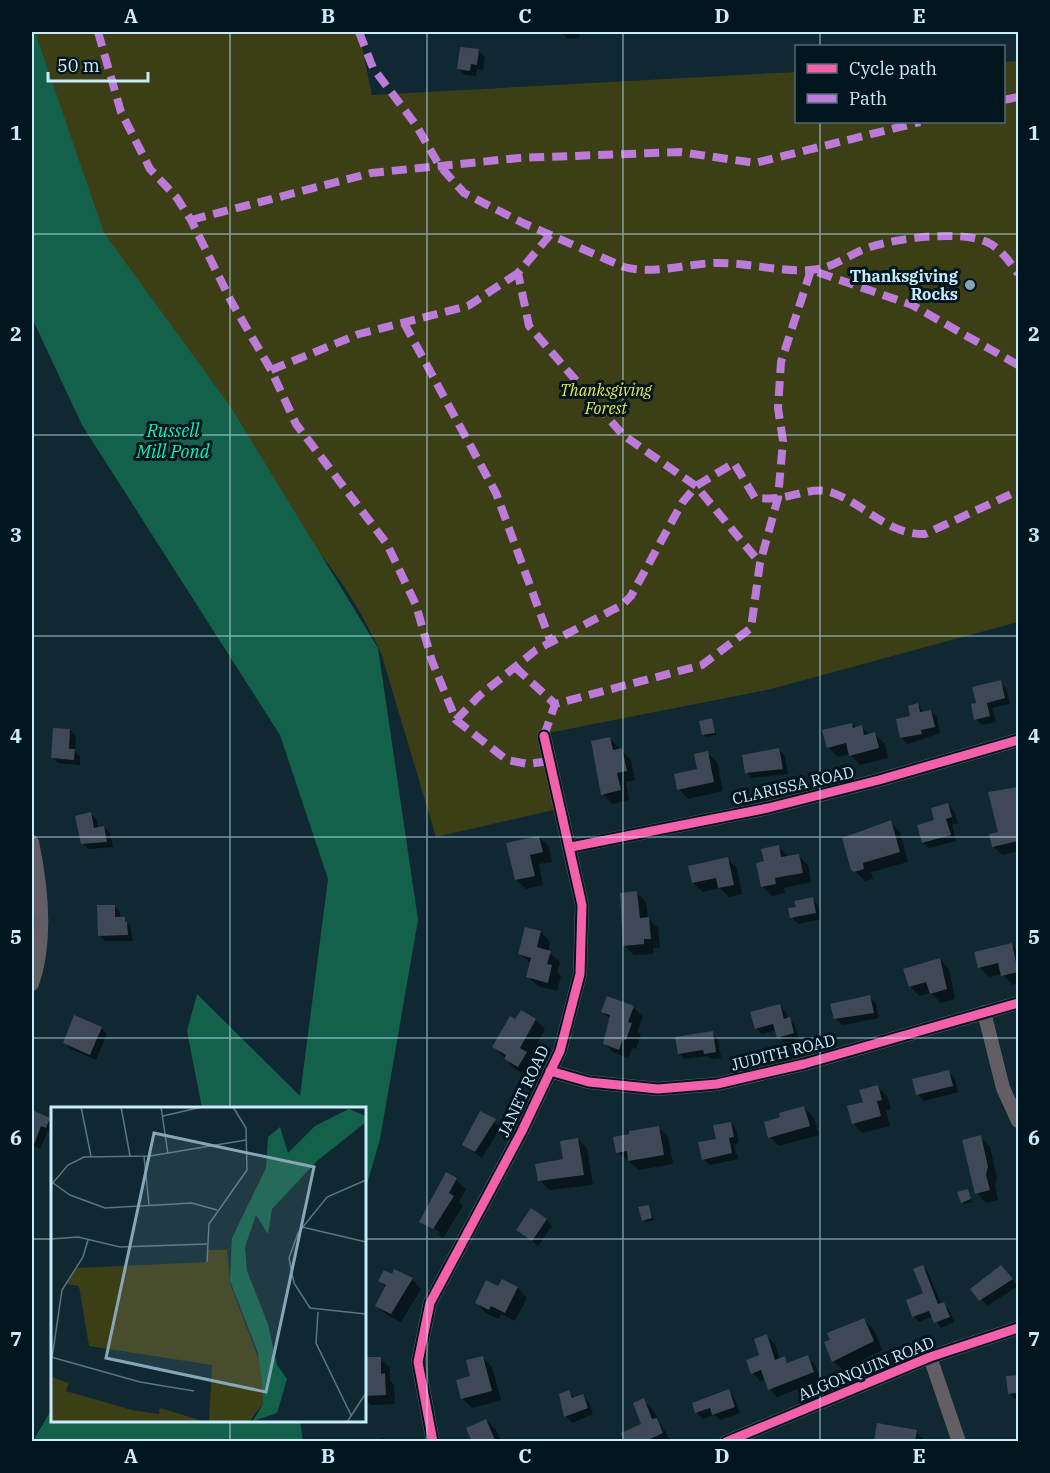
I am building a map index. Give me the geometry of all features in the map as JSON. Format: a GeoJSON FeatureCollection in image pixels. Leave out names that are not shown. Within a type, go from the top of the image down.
{"type":"FeatureCollection","features":[{"type":"Feature","properties":{"kind":"street","name":"JANET ROAD"},"geometry":{"type":"LineString","coordinates":[[433,1442],[418,1362],[430,1303],[472,1227],[560,1051],[580,974],[582,905],[571,847],[544,736]]}},
{"type":"Feature","properties":{"kind":"street","name":"CLARISSA ROAD"},"geometry":{"type":"LineString","coordinates":[[571,847],[768,808],[879,780],[1018,740]]}},
{"type":"Feature","properties":{"kind":"street"},"geometry":{"type":"LineString","coordinates":[[32,842],[38,870],[40,921],[32,984]]}},
{"type":"Feature","properties":{"kind":"street","name":"JUDITH ROAD"},"geometry":{"type":"LineString","coordinates":[[550,1071],[589,1082],[658,1089],[717,1084],[804,1064],[1018,1003]]}},
{"type":"Feature","properties":{"kind":"street"},"geometry":{"type":"LineString","coordinates":[[984,1012],[1004,1088],[1018,1120]]}},
{"type":"Feature","properties":{"kind":"street","name":"ALGONQUIN ROAD"},"geometry":{"type":"LineString","coordinates":[[726,1442],[930,1357],[1018,1328]]}},
{"type":"Feature","properties":{"kind":"street"},"geometry":{"type":"LineString","coordinates":[[930,1357],[959,1442]]}},
{"type":"Feature","properties":{"kind":"green space","name":"Thanksgiving Forest"},"geometry":{"type":"Polygon","coordinates":[[[32,32],[359,32],[372,95],[795,72],[795,123],[1005,123],[1005,62],[1018,61],[1018,622],[771,689],[538,735],[554,810],[436,837],[381,653],[374,638],[339,579],[308,539],[118,268],[68,164],[32,32]]]}},
{"type":"Feature","properties":{"kind":"water","name":"Russell Mill Pond"},"geometry":{"type":"Polygon","coordinates":[[[32,32],[35,32],[104,233],[230,406],[378,648],[418,920],[380,1139],[366,1188],[366,1107],[202,1107],[187,1031],[197,994],[300,1096],[328,879],[280,735],[82,425],[32,318],[32,32]]]}},
{"type":"Feature","properties":{"kind":"water"},"geometry":{"type":"Polygon","coordinates":[[[51,1411],[51,1422],[300,1422],[303,1441],[33,1441],[51,1411]]]}},
{"type":"Feature","properties":{"kind":"building"},"geometry":{"type":"Polygon","coordinates":[[[460,47],[479,49],[477,65],[471,64],[470,71],[457,69],[460,47]]]}},
{"type":"Feature","properties":{"kind":"building"},"geometry":{"type":"Polygon","coordinates":[[[1001,680],[1005,698],[987,703],[990,716],[974,720],[971,704],[976,703],[972,687],[1001,680]]]}},
{"type":"Feature","properties":{"kind":"building"},"geometry":{"type":"Polygon","coordinates":[[[918,703],[920,712],[931,710],[935,727],[921,730],[922,734],[900,738],[896,719],[910,716],[908,706],[918,703]]]}},
{"type":"Feature","properties":{"kind":"building"},"geometry":{"type":"Polygon","coordinates":[[[712,718],[715,733],[702,735],[699,721],[712,718]]]}},
{"type":"Feature","properties":{"kind":"building"},"geometry":{"type":"Polygon","coordinates":[[[852,723],[853,728],[862,725],[864,735],[875,732],[879,748],[849,756],[846,743],[827,748],[822,730],[852,723]]]}},
{"type":"Feature","properties":{"kind":"building"},"geometry":{"type":"Polygon","coordinates":[[[53,728],[70,729],[69,749],[75,749],[74,760],[51,758],[53,728]]]}},
{"type":"Feature","properties":{"kind":"building"},"geometry":{"type":"Polygon","coordinates":[[[610,737],[613,750],[622,748],[627,771],[617,773],[621,790],[601,795],[591,741],[610,737]]]}},
{"type":"Feature","properties":{"kind":"building"},"geometry":{"type":"Polygon","coordinates":[[[779,748],[783,769],[745,773],[742,755],[779,748]]]}},
{"type":"Feature","properties":{"kind":"building"},"geometry":{"type":"Polygon","coordinates":[[[708,751],[714,782],[677,790],[674,774],[697,769],[694,754],[708,751]]]}},
{"type":"Feature","properties":{"kind":"building"},"geometry":{"type":"Polygon","coordinates":[[[1018,787],[1018,841],[992,847],[989,834],[998,832],[988,792],[1018,787]]]}},
{"type":"Feature","properties":{"kind":"building"},"geometry":{"type":"Polygon","coordinates":[[[948,803],[952,817],[946,819],[951,835],[922,843],[917,825],[934,820],[931,808],[948,803]]]}},
{"type":"Feature","properties":{"kind":"building"},"geometry":{"type":"Polygon","coordinates":[[[91,812],[94,828],[104,826],[107,842],[81,844],[75,816],[91,812]]]}},
{"type":"Feature","properties":{"kind":"building"},"geometry":{"type":"Polygon","coordinates":[[[891,820],[900,852],[863,863],[864,869],[854,872],[851,870],[842,838],[891,820]]]}},
{"type":"Feature","properties":{"kind":"building"},"geometry":{"type":"Polygon","coordinates":[[[539,836],[543,852],[530,855],[535,876],[515,880],[506,843],[539,836]]]}},
{"type":"Feature","properties":{"kind":"building"},"geometry":{"type":"Polygon","coordinates":[[[779,845],[781,857],[799,854],[803,873],[775,878],[776,884],[761,887],[756,863],[764,861],[761,849],[779,845]]]}},
{"type":"Feature","properties":{"kind":"building"},"geometry":{"type":"Polygon","coordinates":[[[728,857],[734,885],[718,888],[716,878],[692,883],[688,866],[728,857]]]}},
{"type":"Feature","properties":{"kind":"building"},"geometry":{"type":"Polygon","coordinates":[[[637,891],[640,918],[649,917],[651,939],[644,939],[644,944],[623,946],[620,893],[637,891]]]}},
{"type":"Feature","properties":{"kind":"building"},"geometry":{"type":"Polygon","coordinates":[[[813,897],[816,913],[790,918],[788,908],[796,907],[794,901],[813,897]]]}},
{"type":"Feature","properties":{"kind":"building"},"geometry":{"type":"Polygon","coordinates":[[[97,905],[115,905],[115,917],[125,917],[128,935],[98,936],[97,905]]]}},
{"type":"Feature","properties":{"kind":"building"},"geometry":{"type":"Polygon","coordinates":[[[525,927],[541,931],[537,947],[551,951],[547,964],[552,965],[548,983],[526,977],[531,958],[518,954],[525,927]]]}},
{"type":"Feature","properties":{"kind":"building"},"geometry":{"type":"Polygon","coordinates":[[[1012,943],[1018,972],[1001,976],[998,963],[978,968],[974,952],[1012,943]]]}},
{"type":"Feature","properties":{"kind":"building"},"geometry":{"type":"Polygon","coordinates":[[[940,958],[947,989],[930,994],[926,982],[909,987],[903,969],[940,958]]]}},
{"type":"Feature","properties":{"kind":"building"},"geometry":{"type":"Polygon","coordinates":[[[870,995],[874,1013],[834,1019],[830,1004],[870,995]]]}},
{"type":"Feature","properties":{"kind":"building"},"geometry":{"type":"Polygon","coordinates":[[[607,996],[634,1006],[628,1022],[632,1023],[626,1040],[623,1039],[619,1050],[603,1044],[610,1015],[601,1012],[607,996]]]}},
{"type":"Feature","properties":{"kind":"building"},"geometry":{"type":"Polygon","coordinates":[[[780,1004],[784,1019],[790,1017],[794,1033],[777,1038],[773,1024],[755,1029],[750,1012],[780,1004]]]}},
{"type":"Feature","properties":{"kind":"building"},"geometry":{"type":"Polygon","coordinates":[[[521,1010],[536,1019],[520,1048],[527,1052],[518,1067],[504,1059],[506,1055],[492,1047],[510,1016],[515,1019],[521,1010]]]}},
{"type":"Feature","properties":{"kind":"building"},"geometry":{"type":"Polygon","coordinates":[[[74,1015],[102,1027],[90,1055],[63,1043],[74,1015]]]}},
{"type":"Feature","properties":{"kind":"building"},"geometry":{"type":"Polygon","coordinates":[[[713,1031],[716,1052],[704,1054],[703,1050],[678,1054],[675,1037],[713,1031]]]}},
{"type":"Feature","properties":{"kind":"building"},"geometry":{"type":"Polygon","coordinates":[[[949,1070],[953,1086],[916,1095],[912,1079],[949,1070]]]}},
{"type":"Feature","properties":{"kind":"building"},"geometry":{"type":"Polygon","coordinates":[[[878,1085],[882,1100],[877,1101],[881,1116],[852,1124],[847,1106],[863,1102],[859,1090],[878,1085]]]}},
{"type":"Feature","properties":{"kind":"building"},"geometry":{"type":"Polygon","coordinates":[[[804,1106],[810,1126],[768,1138],[764,1122],[780,1117],[779,1113],[804,1106]]]}},
{"type":"Feature","properties":{"kind":"building"},"geometry":{"type":"Polygon","coordinates":[[[32,1110],[50,1118],[46,1128],[41,1126],[32,1150],[32,1110]]]}},
{"type":"Feature","properties":{"kind":"building"},"geometry":{"type":"Polygon","coordinates":[[[480,1111],[496,1119],[475,1152],[462,1145],[480,1111]]]}},
{"type":"Feature","properties":{"kind":"building"},"geometry":{"type":"Polygon","coordinates":[[[731,1122],[734,1137],[729,1138],[732,1153],[702,1160],[698,1142],[716,1139],[713,1125],[731,1122]]]}},
{"type":"Feature","properties":{"kind":"building"},"geometry":{"type":"Polygon","coordinates":[[[659,1126],[664,1155],[628,1161],[627,1151],[616,1153],[613,1137],[629,1134],[629,1131],[659,1126]]]}},
{"type":"Feature","properties":{"kind":"building"},"geometry":{"type":"Polygon","coordinates":[[[981,1135],[990,1190],[975,1194],[962,1140],[981,1135]]]}},
{"type":"Feature","properties":{"kind":"building"},"geometry":{"type":"Polygon","coordinates":[[[578,1138],[584,1175],[538,1181],[535,1164],[563,1159],[560,1141],[578,1138]]]}},
{"type":"Feature","properties":{"kind":"building"},"geometry":{"type":"Polygon","coordinates":[[[446,1172],[457,1178],[449,1193],[454,1196],[433,1229],[419,1222],[446,1172]]]}},
{"type":"Feature","properties":{"kind":"building"},"geometry":{"type":"Polygon","coordinates":[[[968,1189],[971,1199],[961,1203],[957,1192],[968,1189]]]}},
{"type":"Feature","properties":{"kind":"building"},"geometry":{"type":"Polygon","coordinates":[[[649,1205],[652,1218],[642,1221],[638,1207],[649,1205]]]}},
{"type":"Feature","properties":{"kind":"building"},"geometry":{"type":"Polygon","coordinates":[[[531,1208],[547,1219],[532,1241],[516,1230],[531,1208]]]}},
{"type":"Feature","properties":{"kind":"building"},"geometry":{"type":"Polygon","coordinates":[[[923,1265],[938,1304],[944,1302],[950,1317],[934,1323],[929,1311],[912,1317],[906,1300],[923,1293],[913,1269],[923,1265]]]}},
{"type":"Feature","properties":{"kind":"building"},"geometry":{"type":"Polygon","coordinates":[[[1001,1265],[1013,1279],[979,1301],[970,1289],[1001,1265]]]}},
{"type":"Feature","properties":{"kind":"building"},"geometry":{"type":"Polygon","coordinates":[[[394,1269],[413,1278],[391,1314],[375,1306],[386,1285],[378,1281],[384,1270],[392,1274],[394,1269]]]}},
{"type":"Feature","properties":{"kind":"building"},"geometry":{"type":"Polygon","coordinates":[[[502,1279],[518,1287],[505,1313],[491,1306],[489,1310],[475,1303],[486,1280],[498,1286],[502,1279]]]}},
{"type":"Feature","properties":{"kind":"building"},"geometry":{"type":"Polygon","coordinates":[[[864,1318],[874,1341],[832,1362],[824,1342],[830,1340],[827,1333],[864,1318]]]}},
{"type":"Feature","properties":{"kind":"building"},"geometry":{"type":"Polygon","coordinates":[[[767,1334],[775,1360],[785,1356],[787,1363],[808,1355],[814,1372],[768,1390],[761,1370],[751,1374],[746,1360],[759,1355],[754,1339],[767,1334]]]}},
{"type":"Feature","properties":{"kind":"building"},"geometry":{"type":"Polygon","coordinates":[[[483,1356],[492,1391],[461,1399],[456,1380],[470,1376],[466,1360],[483,1356]]]}},
{"type":"Feature","properties":{"kind":"building"},"geometry":{"type":"Polygon","coordinates":[[[366,1357],[381,1357],[381,1374],[385,1373],[386,1395],[366,1396],[366,1357]]]}},
{"type":"Feature","properties":{"kind":"building"},"geometry":{"type":"Polygon","coordinates":[[[1018,1375],[1018,1393],[1008,1394],[1006,1376],[1018,1375]]]}},
{"type":"Feature","properties":{"kind":"building"},"geometry":{"type":"Polygon","coordinates":[[[729,1389],[735,1407],[712,1415],[710,1408],[695,1413],[692,1403],[729,1389]]]}},
{"type":"Feature","properties":{"kind":"building"},"geometry":{"type":"Polygon","coordinates":[[[569,1390],[572,1398],[583,1394],[588,1408],[564,1417],[559,1394],[569,1390]]]}},
{"type":"Feature","properties":{"kind":"building"},"geometry":{"type":"Polygon","coordinates":[[[644,1398],[652,1419],[657,1418],[663,1433],[650,1439],[651,1442],[624,1442],[621,1433],[641,1424],[633,1403],[644,1398]]]}},
{"type":"Feature","properties":{"kind":"building"},"geometry":{"type":"Polygon","coordinates":[[[486,1419],[496,1442],[472,1442],[466,1428],[486,1419]]]}},
{"type":"Feature","properties":{"kind":"building"},"geometry":{"type":"Polygon","coordinates":[[[877,1423],[917,1430],[915,1442],[874,1440],[877,1423]]]}},
{"type":"Feature","properties":{"kind":"marked path"},"geometry":{"type":"LineString","coordinates":[[98,32],[121,112],[150,169],[177,198],[191,220],[231,301],[271,370],[296,424],[387,544],[416,605],[432,661],[456,720],[507,760],[528,764],[550,761]]}},
{"type":"Feature","properties":{"kind":"marked path"},"geometry":{"type":"LineString","coordinates":[[359,32],[373,68],[416,125],[439,165],[464,193],[523,223],[624,267],[647,270],[719,263],[810,270],[826,267],[862,250],[882,244],[912,238],[961,236],[991,244],[1000,251],[1018,274]]}},
{"type":"Feature","properties":{"kind":"marked path"},"geometry":{"type":"LineString","coordinates":[[1005,100],[1018,97]]}},
{"type":"Feature","properties":{"kind":"marked path"},"geometry":{"type":"LineString","coordinates":[[191,220],[371,173],[519,158],[680,152],[755,163],[916,123]]}},
{"type":"Feature","properties":{"kind":"marked path"},"geometry":{"type":"LineString","coordinates":[[550,235],[518,273],[529,326],[623,435],[696,486],[760,563]]}},
{"type":"Feature","properties":{"kind":"marked path"},"geometry":{"type":"LineString","coordinates":[[544,736],[555,704],[702,665],[751,628],[760,563],[778,498],[783,441],[778,408],[781,362],[811,270],[912,305],[1018,365]]}},
{"type":"Feature","properties":{"kind":"marked path"},"geometry":{"type":"LineString","coordinates":[[271,370],[359,334],[468,306],[518,273]]}},
{"type":"Feature","properties":{"kind":"marked path"},"geometry":{"type":"LineString","coordinates":[[404,323],[496,493],[550,640]]}},
{"type":"Feature","properties":{"kind":"marked path"},"geometry":{"type":"LineString","coordinates":[[456,720],[479,696],[536,650],[622,605],[631,596],[682,503],[696,486],[734,463],[755,498],[778,498],[812,491],[826,491],[845,498],[888,525],[912,533],[925,534],[1018,491]]}},
{"type":"Feature","properties":{"kind":"marked path"},"geometry":{"type":"LineString","coordinates":[[515,667],[555,704]]}},
{"type":"Feature","properties":{"kind":"cycle path"},"geometry":{"type":"LineString","coordinates":[[433,1442],[418,1362],[430,1303],[522,1131],[560,1051],[580,974],[582,905],[544,736]]}},
{"type":"Feature","properties":{"kind":"cycle path"},"geometry":{"type":"LineString","coordinates":[[571,847],[768,808],[879,780],[1018,740]]}},
{"type":"Feature","properties":{"kind":"cycle path"},"geometry":{"type":"LineString","coordinates":[[550,1071],[589,1082],[658,1089],[717,1084],[804,1064],[1018,1003]]}},
{"type":"Feature","properties":{"kind":"cycle path"},"geometry":{"type":"LineString","coordinates":[[726,1442],[930,1357],[1018,1328]]}},
{"type":"Feature","properties":{"kind":"place","name":"Thanksgiving Rocks"},"geometry":{"type":"Point","coordinates":[970,285]}}]}
